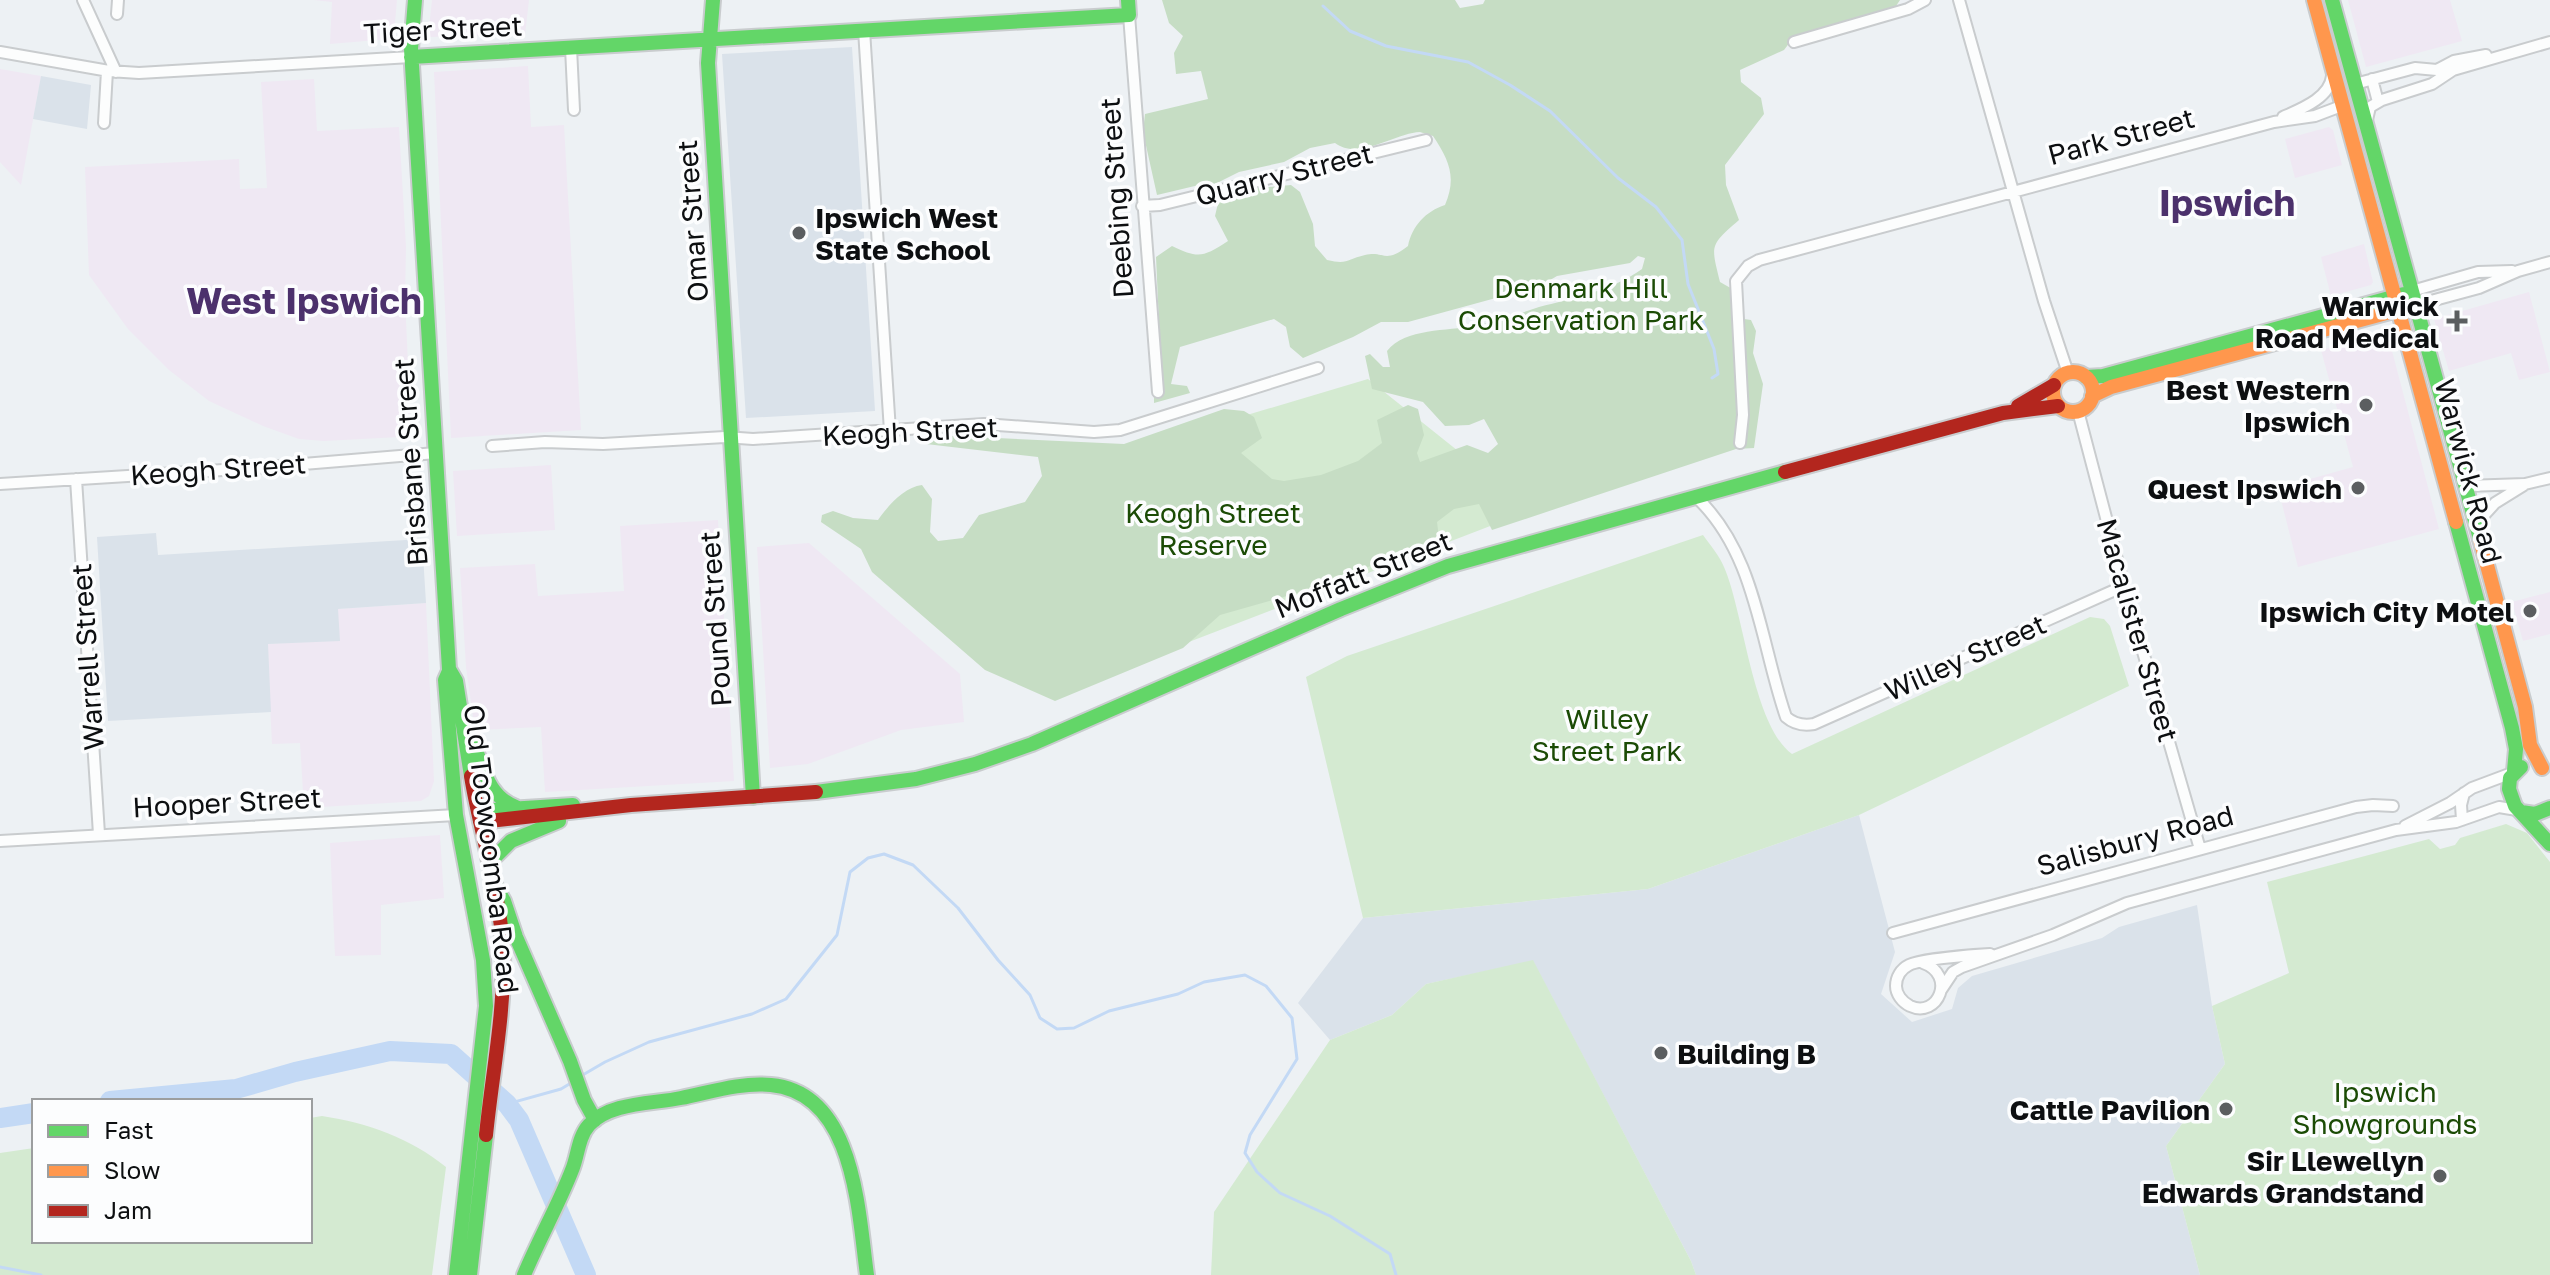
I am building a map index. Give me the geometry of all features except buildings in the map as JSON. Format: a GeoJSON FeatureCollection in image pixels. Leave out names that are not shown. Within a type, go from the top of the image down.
{"type":"FeatureCollection","features":[{"type":"Feature","properties":{"kind":"main road","name":"Brisbane Street"},"geometry":{"type":"LineString","coordinates":[[415,0],[411,57],[449,669],[456,681],[479,816]]}},
{"type":"Feature","properties":{"kind":"main road","name":"Omar Street"},"geometry":{"type":"LineString","coordinates":[[713,0],[708,63],[732,438]]}},
{"type":"Feature","properties":{"kind":"main road","name":"Warwick Road"},"geometry":{"type":"LineString","coordinates":[[2314,0],[2512,728],[2516,749],[2508,791],[2518,811]]}},
{"type":"Feature","properties":{"kind":"main road","name":"Warwick Road"},"geometry":{"type":"LineString","coordinates":[[2332,0],[2525,707],[2530,745],[2547,770]]}},
{"type":"Feature","properties":{"kind":"main road","name":"Tiger Street"},"geometry":{"type":"LineString","coordinates":[[411,57],[864,30],[1128,7]]}},
{"type":"Feature","properties":{"kind":"main road"},"geometry":{"type":"LineString","coordinates":[[2344,105],[2355,84]]}},
{"type":"Feature","properties":{"kind":"main road"},"geometry":{"type":"LineString","coordinates":[[2092,396],[2111,387],[2414,298]]}},
{"type":"Feature","properties":{"kind":"main road"},"geometry":{"type":"LineString","coordinates":[[2086,377],[2103,376],[2397,303]]}},
{"type":"Feature","properties":{"kind":"main road"},"geometry":{"type":"LineString","coordinates":[[2068,373],[2086,377],[2092,386],[2092,396],[2087,405],[2078,411],[2067,411],[2058,406],[2053,396],[2057,379],[2068,373]]}},
{"type":"Feature","properties":{"kind":"main road","name":"Moffatt Street"},"geometry":{"type":"LineString","coordinates":[[2003,413],[2054,385]]}},
{"type":"Feature","properties":{"kind":"main road","name":"Moffatt Street"},"geometry":{"type":"LineString","coordinates":[[753,797],[853,789],[906,781],[976,764],[1032,744],[1395,586],[1490,552],[2003,413],[2058,406]]}},
{"type":"Feature","properties":{"kind":"main road","name":"Pound Street"},"geometry":{"type":"LineString","coordinates":[[732,438],[753,797]]}},
{"type":"Feature","properties":{"kind":"main road","name":"Old Toowoomba Road"},"geometry":{"type":"LineString","coordinates":[[449,669],[445,680],[456,815],[493,1006]]}},
{"type":"Feature","properties":{"kind":"main road"},"geometry":{"type":"LineString","coordinates":[[461,720],[474,741],[494,794],[503,803],[519,808]]}},
{"type":"Feature","properties":{"kind":"main road"},"geometry":{"type":"LineString","coordinates":[[2514,772],[2526,766],[2547,770]]}},
{"type":"Feature","properties":{"kind":"main road","name":"Hooper Street"},"geometry":{"type":"LineString","coordinates":[[456,815],[533,818],[609,807],[753,797]]}},
{"type":"Feature","properties":{"kind":"main road","name":"Hooper Street"},"geometry":{"type":"LineString","coordinates":[[479,816],[519,808],[562,805],[609,807]]}},
{"type":"Feature","properties":{"kind":"main road"},"geometry":{"type":"LineString","coordinates":[[489,863],[501,847],[526,833],[609,807]]}},
{"type":"Feature","properties":{"kind":"main road"},"geometry":{"type":"LineString","coordinates":[[2518,811],[2533,815],[2550,808]]}},
{"type":"Feature","properties":{"kind":"main road"},"geometry":{"type":"LineString","coordinates":[[2518,811],[2539,827],[2550,844]]}},
{"type":"Feature","properties":{"kind":"main road","name":"Old Toowoomba Road"},"geometry":{"type":"LineString","coordinates":[[456,1275],[471,1200],[502,938],[479,816]]}},
{"type":"Feature","properties":{"kind":"main road"},"geometry":{"type":"LineString","coordinates":[[492,880],[504,901],[516,937],[595,1120]]}},
{"type":"Feature","properties":{"kind":"main road"},"geometry":{"type":"LineString","coordinates":[[524,1275],[572,1169],[583,1135],[595,1120],[614,1111],[747,1086],[781,1087],[804,1095],[828,1116],[839,1136],[861,1231],[867,1275]]}},
{"type":"Feature","properties":{"kind":"main road","name":"Old Toowoomba Road"},"geometry":{"type":"LineString","coordinates":[[470,1275],[471,1200]]}},
{"type":"Feature","properties":{"kind":"street"},"geometry":{"type":"LineString","coordinates":[[83,0],[111,71],[104,123]]}},
{"type":"Feature","properties":{"kind":"street"},"geometry":{"type":"LineString","coordinates":[[117,14],[118,0]]}},
{"type":"Feature","properties":{"kind":"street"},"geometry":{"type":"LineString","coordinates":[[1794,42],[1908,9],[1925,0]]}},
{"type":"Feature","properties":{"kind":"street"},"geometry":{"type":"LineString","coordinates":[[1959,0],[2044,301],[2068,373]]}},
{"type":"Feature","properties":{"kind":"street","name":"Deebing Street"},"geometry":{"type":"LineString","coordinates":[[1128,7],[1158,392]]}},
{"type":"Feature","properties":{"kind":"street"},"geometry":{"type":"LineString","coordinates":[[864,30],[890,431]]}},
{"type":"Feature","properties":{"kind":"street"},"geometry":{"type":"LineString","coordinates":[[2366,122],[2369,109],[2378,102],[2429,86],[2453,70],[2550,42]]}},
{"type":"Feature","properties":{"kind":"street"},"geometry":{"type":"LineString","coordinates":[[571,48],[574,110]]}},
{"type":"Feature","properties":{"kind":"street","name":"Tiger Street"},"geometry":{"type":"LineString","coordinates":[[0,52],[139,73],[411,57]]}},
{"type":"Feature","properties":{"kind":"street"},"geometry":{"type":"LineString","coordinates":[[2355,84],[2424,68],[2437,70],[2456,60],[2515,52]]}},
{"type":"Feature","properties":{"kind":"street"},"geometry":{"type":"LineString","coordinates":[[2274,122],[2323,93],[2332,82],[2333,66]]}},
{"type":"Feature","properties":{"kind":"street"},"geometry":{"type":"LineString","coordinates":[[2424,68],[2429,86]]}},
{"type":"Feature","properties":{"kind":"street"},"geometry":{"type":"LineString","coordinates":[[2372,79],[2378,102]]}},
{"type":"Feature","properties":{"kind":"street","name":"Park Street"},"geometry":{"type":"LineString","coordinates":[[1740,443],[1743,415],[1736,281],[1748,266],[1759,260],[2274,122],[2315,116],[2344,105]]}},
{"type":"Feature","properties":{"kind":"street","name":"Quarry Street"},"geometry":{"type":"LineString","coordinates":[[1142,206],[1160,205],[1426,140]]}},
{"type":"Feature","properties":{"kind":"street"},"geometry":{"type":"LineString","coordinates":[[2414,298],[2478,272],[2518,271],[2550,262]]}},
{"type":"Feature","properties":{"kind":"street","name":"Keogh Street"},"geometry":{"type":"LineString","coordinates":[[492,446],[753,439],[984,424],[1094,432],[1120,430],[1318,368]]}},
{"type":"Feature","properties":{"kind":"street","name":"Macalister Street"},"geometry":{"type":"LineString","coordinates":[[2078,411],[2124,586],[2200,849]]}},
{"type":"Feature","properties":{"kind":"street","name":"Keogh Street"},"geometry":{"type":"LineString","coordinates":[[0,484],[436,453]]}},
{"type":"Feature","properties":{"kind":"street"},"geometry":{"type":"LineString","coordinates":[[2465,486],[2525,484],[2550,478]]}},
{"type":"Feature","properties":{"kind":"street","name":"Warrell Street"},"geometry":{"type":"LineString","coordinates":[[76,479],[99,834]]}},
{"type":"Feature","properties":{"kind":"street"},"geometry":{"type":"LineString","coordinates":[[2475,525],[2495,503],[2525,484]]}},
{"type":"Feature","properties":{"kind":"street","name":"Willey Street"},"geometry":{"type":"LineString","coordinates":[[1695,496],[1712,511],[1739,557],[1786,717],[1805,726],[2124,586]]}},
{"type":"Feature","properties":{"kind":"street","name":"Salisbury Road"},"geometry":{"type":"LineString","coordinates":[[2396,830],[2474,787],[2514,772]]}},
{"type":"Feature","properties":{"kind":"street"},"geometry":{"type":"LineString","coordinates":[[2462,820],[2464,793]]}},
{"type":"Feature","properties":{"kind":"street","name":"Salisbury Road"},"geometry":{"type":"LineString","coordinates":[[1893,933],[2356,807],[2393,806]]}},
{"type":"Feature","properties":{"kind":"street","name":"Salisbury Road"},"geometry":{"type":"LineString","coordinates":[[1941,990],[1957,969],[2053,935],[2127,903],[2396,830],[2462,820],[2499,807],[2518,811]]}},
{"type":"Feature","properties":{"kind":"street","name":"Hooper Street"},"geometry":{"type":"LineString","coordinates":[[0,841],[456,815]]}},
{"type":"Feature","properties":{"kind":"street"},"geometry":{"type":"LineString","coordinates":[[1923,963],[1935,969],[1941,990],[1933,1003],[1923,1008],[1908,1005],[1899,997],[1896,983],[1902,970],[1912,964],[1996,954]]}},
{"type":"Feature","properties":{"kind":"shaded area"},"geometry":{"type":"Polygon","coordinates":[[[314,0],[397,0],[394,34],[389,39],[330,44],[332,2],[314,0]]]}},
{"type":"Feature","properties":{"kind":"shaded area"},"geometry":{"type":"Polygon","coordinates":[[[432,0],[529,0],[525,35],[428,37],[432,0]]]}},
{"type":"Feature","properties":{"kind":"shaded area"},"geometry":{"type":"Polygon","coordinates":[[[2348,0],[2450,0],[2462,41],[2366,67],[2348,0]]]}},
{"type":"Feature","properties":{"kind":"shaded area","name":"Ipswich West State School"},"geometry":{"type":"Polygon","coordinates":[[[852,47],[875,411],[746,418],[722,54],[852,47]]]}},
{"type":"Feature","properties":{"kind":"shaded area"},"geometry":{"type":"Polygon","coordinates":[[[528,66],[531,127],[564,125],[581,430],[451,438],[434,72],[528,66]]]}},
{"type":"Feature","properties":{"kind":"shaded area"},"geometry":{"type":"Polygon","coordinates":[[[0,69],[41,76],[21,185],[0,162],[0,69]]]}},
{"type":"Feature","properties":{"kind":"shaded area"},"geometry":{"type":"Polygon","coordinates":[[[41,76],[91,85],[87,129],[33,119],[41,76]]]}},
{"type":"Feature","properties":{"kind":"shaded area"},"geometry":{"type":"Polygon","coordinates":[[[314,79],[317,131],[399,127],[411,430],[399,437],[324,441],[299,439],[209,401],[169,370],[128,329],[89,275],[85,167],[239,159],[240,189],[267,188],[261,82],[314,79]]]}},
{"type":"Feature","properties":{"kind":"shaded area"},"geometry":{"type":"Polygon","coordinates":[[[2329,127],[2333,130],[2342,165],[2295,178],[2285,139],[2329,127]]]}},
{"type":"Feature","properties":{"kind":"shaded area"},"geometry":{"type":"Polygon","coordinates":[[[2364,244],[2373,282],[2331,296],[2321,257],[2364,244]]]}},
{"type":"Feature","properties":{"kind":"shaded area"},"geometry":{"type":"Polygon","coordinates":[[[2529,292],[2550,372],[2519,380],[2511,353],[2449,371],[2434,319],[2529,292]]]}},
{"type":"Feature","properties":{"kind":"shaded area"},"geometry":{"type":"Polygon","coordinates":[[[2387,332],[2439,529],[2298,567],[2278,488],[2353,467],[2321,350],[2387,332]]]}},
{"type":"Feature","properties":{"kind":"shaded area"},"geometry":{"type":"Polygon","coordinates":[[[551,465],[555,530],[457,536],[453,471],[551,465]]]}},
{"type":"Feature","properties":{"kind":"shaded area"},"geometry":{"type":"Polygon","coordinates":[[[718,520],[734,781],[545,792],[541,727],[478,730],[473,717],[466,667],[460,568],[535,564],[538,596],[624,591],[620,526],[718,520]]]}},
{"type":"Feature","properties":{"kind":"shaded area"},"geometry":{"type":"Polygon","coordinates":[[[156,533],[158,555],[422,539],[426,603],[338,609],[340,641],[268,644],[271,712],[108,721],[97,537],[156,533]]]}},
{"type":"Feature","properties":{"kind":"shaded area"},"geometry":{"type":"Polygon","coordinates":[[[809,543],[960,674],[964,722],[901,730],[808,764],[770,768],[757,547],[809,543]]]}},
{"type":"Feature","properties":{"kind":"shaded area"},"geometry":{"type":"Polygon","coordinates":[[[2550,592],[2550,634],[2523,641],[2512,602],[2550,592]]]}},
{"type":"Feature","properties":{"kind":"shaded area"},"geometry":{"type":"Polygon","coordinates":[[[426,603],[434,781],[429,796],[421,801],[304,808],[300,743],[272,744],[267,644],[339,640],[337,609],[426,603]]]}},
{"type":"Feature","properties":{"kind":"shaded area"},"geometry":{"type":"Polygon","coordinates":[[[1859,815],[1895,952],[1881,994],[1912,1022],[1952,1009],[1958,988],[1972,976],[2102,938],[2119,927],[2197,905],[2212,1006],[2225,1064],[2166,1146],[2200,1275],[1696,1275],[1533,961],[1426,984],[1392,1015],[1330,1040],[1298,1003],[1363,918],[1648,889],[1859,815]]]}},
{"type":"Feature","properties":{"kind":"shaded area"},"geometry":{"type":"Polygon","coordinates":[[[440,835],[444,898],[381,905],[381,955],[335,956],[330,843],[440,835]]]}},
{"type":"Feature","properties":{"kind":"green space","name":"Denmark Hill Conservation Park"},"geometry":{"type":"Polygon","coordinates":[[[1162,0],[1455,0],[1460,8],[1483,4],[1485,0],[1900,0],[1894,9],[1793,38],[1784,50],[1740,70],[1741,82],[1761,98],[1764,114],[1725,165],[1726,185],[1739,220],[1717,241],[1714,253],[1720,282],[1734,290],[1744,319],[1751,320],[1756,331],[1753,353],[1763,384],[1754,448],[1736,449],[1492,530],[1479,504],[1454,509],[1437,522],[1439,538],[1319,587],[1220,615],[1183,648],[1055,701],[985,670],[872,572],[861,549],[821,522],[822,515],[833,511],[853,518],[878,520],[903,493],[922,485],[932,499],[930,532],[938,541],[963,538],[979,515],[1025,502],[1042,476],[1038,457],[926,444],[923,438],[932,435],[1124,444],[1224,409],[1244,411],[1254,417],[1262,438],[1241,453],[1272,479],[1284,481],[1321,475],[1358,461],[1382,443],[1377,420],[1408,405],[1418,409],[1424,435],[1417,453],[1420,462],[1467,445],[1488,453],[1498,444],[1484,419],[1469,425],[1445,426],[1423,402],[1372,389],[1365,356],[1370,354],[1383,367],[1390,367],[1387,351],[1405,338],[1490,322],[1593,292],[1619,283],[1642,269],[1645,258],[1638,256],[1630,263],[1557,276],[1540,286],[1408,322],[1381,322],[1303,358],[1290,347],[1286,327],[1274,319],[1180,347],[1171,384],[1187,386],[1190,393],[1154,403],[1154,396],[1162,390],[1156,257],[1172,246],[1201,254],[1228,241],[1215,216],[1219,199],[1233,194],[1250,196],[1258,188],[1291,185],[1300,192],[1313,224],[1315,246],[1327,260],[1344,262],[1372,254],[1394,255],[1408,246],[1421,220],[1445,205],[1451,177],[1447,161],[1433,136],[1420,132],[1366,148],[1345,148],[1335,143],[1310,148],[1284,162],[1239,172],[1215,184],[1157,195],[1143,132],[1145,114],[1208,99],[1201,71],[1176,74],[1174,53],[1183,36],[1169,23],[1162,0]]]}},
{"type":"Feature","properties":{"kind":"green space","name":"Keogh Street Reserve"},"geometry":{"type":"Polygon","coordinates":[[[1368,379],[1532,510],[1046,697],[1133,449],[1368,379]]]}},
{"type":"Feature","properties":{"kind":"green space","name":"Willey Street Park"},"geometry":{"type":"Polygon","coordinates":[[[1703,535],[1722,563],[1731,587],[1768,719],[1779,740],[1792,754],[2090,617],[2104,619],[2110,626],[2129,686],[1859,815],[1648,889],[1363,918],[1306,677],[1347,656],[1703,535]]]}},
{"type":"Feature","properties":{"kind":"green space","name":"Ipswich Showgrounds"},"geometry":{"type":"Polygon","coordinates":[[[2506,824],[2527,833],[2550,862],[2550,1275],[2200,1275],[2166,1146],[2225,1064],[2212,1006],[2289,973],[2267,882],[2429,839],[2440,849],[2455,845],[2460,838],[2506,824]]]}},
{"type":"Feature","properties":{"kind":"green space"},"geometry":{"type":"Polygon","coordinates":[[[1533,960],[1696,1275],[1211,1275],[1214,1212],[1330,1040],[1392,1015],[1426,984],[1533,960]]]}},
{"type":"Feature","properties":{"kind":"green space"},"geometry":{"type":"Polygon","coordinates":[[[322,1116],[388,1133],[446,1167],[432,1275],[0,1275],[0,1153],[32,1148],[32,1243],[312,1243],[312,1118],[322,1116]]]}},
{"type":"Feature","properties":{"kind":"waterway"},"geometry":{"type":"LineString","coordinates":[[1323,6],[1350,31],[1386,46],[1468,62],[1510,85],[1550,111],[1618,178],[1656,207],[1682,240],[1688,284],[1714,349],[1718,374],[1712,378]]}},
{"type":"Feature","properties":{"kind":"waterway"},"geometry":{"type":"LineString","coordinates":[[581,1076],[649,1042],[752,1014],[786,999],[837,935],[850,872],[868,858],[884,854],[913,865],[958,908],[1030,995],[1040,1018],[1057,1029],[1074,1028],[1109,1011],[1178,994],[1204,982],[1245,975],[1266,986],[1292,1018],[1297,1059],[1250,1135],[1245,1153],[1257,1172],[1280,1193],[1330,1216],[1390,1254],[1396,1275]]}},
{"type":"Feature","properties":{"kind":"waterway"},"geometry":{"type":"LineString","coordinates":[[131,1099],[236,1089],[390,1051],[451,1054],[507,1104],[519,1120],[586,1275]]}},
{"type":"Feature","properties":{"kind":"waterway"},"geometry":{"type":"LineString","coordinates":[[507,1104],[561,1089],[571,1083]]}},
{"type":"Feature","properties":{"kind":"waterway"},"geometry":{"type":"LineString","coordinates":[[0,1118],[32,1113]]}},
{"type":"Feature","properties":{"kind":"waterway"},"geometry":{"type":"LineString","coordinates":[[0,1267],[41,1275]]}},
{"type":"Feature","properties":{"kind":"traffic: fast"},"geometry":{"type":"LineString","coordinates":[[415,0],[411,49],[449,669],[456,681],[471,776]]}},
{"type":"Feature","properties":{"kind":"traffic: fast"},"geometry":{"type":"LineString","coordinates":[[713,0],[708,63],[753,797]]}},
{"type":"Feature","properties":{"kind":"traffic: fast"},"geometry":{"type":"LineString","coordinates":[[411,57],[1129,15],[1128,0]]}},
{"type":"Feature","properties":{"kind":"traffic: fast"},"geometry":{"type":"LineString","coordinates":[[2332,0],[2480,539]]}},
{"type":"Feature","properties":{"kind":"traffic: fast"},"geometry":{"type":"LineString","coordinates":[[2086,377],[2103,376],[2404,294]]}},
{"type":"Feature","properties":{"kind":"traffic: fast"},"geometry":{"type":"LineString","coordinates":[[816,792],[916,779],[975,764],[1032,744],[1341,609],[1448,566],[1785,472]]}},
{"type":"Feature","properties":{"kind":"traffic: fast"},"geometry":{"type":"LineString","coordinates":[[2456,522],[2512,728],[2516,749],[2514,771]]}},
{"type":"Feature","properties":{"kind":"traffic: fast"},"geometry":{"type":"LineString","coordinates":[[449,671],[445,680],[456,815],[483,960],[486,1006],[456,1275]]}},
{"type":"Feature","properties":{"kind":"traffic: fast"},"geometry":{"type":"LineString","coordinates":[[463,724],[495,792],[516,807]]}},
{"type":"Feature","properties":{"kind":"traffic: fast"},"geometry":{"type":"LineString","coordinates":[[2521,767],[2510,778],[2509,789],[2515,806],[2550,844]]}},
{"type":"Feature","properties":{"kind":"traffic: fast"},"geometry":{"type":"LineString","coordinates":[[478,811],[573,805]]}},
{"type":"Feature","properties":{"kind":"traffic: fast"},"geometry":{"type":"LineString","coordinates":[[2521,812],[2535,814],[2550,808]]}},
{"type":"Feature","properties":{"kind":"traffic: fast"},"geometry":{"type":"LineString","coordinates":[[489,863],[511,841],[559,821]]}},
{"type":"Feature","properties":{"kind":"traffic: fast"},"geometry":{"type":"LineString","coordinates":[[494,883],[595,1120]]}},
{"type":"Feature","properties":{"kind":"traffic: fast"},"geometry":{"type":"LineString","coordinates":[[524,1275],[567,1183],[583,1135],[598,1117],[632,1105],[760,1084],[799,1093],[820,1109],[836,1132],[855,1189],[867,1275]]}},
{"type":"Feature","properties":{"kind":"traffic: fast"},"geometry":{"type":"LineString","coordinates":[[470,1275],[486,1135]]}},
{"type":"Feature","properties":{"kind":"traffic: slow"},"geometry":{"type":"LineString","coordinates":[[2314,0],[2456,522]]}},
{"type":"Feature","properties":{"kind":"traffic: slow"},"geometry":{"type":"LineString","coordinates":[[2092,396],[2111,387],[2416,305]]}},
{"type":"Feature","properties":{"kind":"traffic: slow"},"geometry":{"type":"LineString","coordinates":[[2073,372],[2087,378],[2093,392],[2087,406],[2073,412],[2059,406],[2053,392],[2059,378],[2073,372]]}},
{"type":"Feature","properties":{"kind":"traffic: slow"},"geometry":{"type":"LineString","coordinates":[[2480,539],[2525,707],[2530,745],[2542,768]]}},
{"type":"Feature","properties":{"kind":"traffic: jam"},"geometry":{"type":"LineString","coordinates":[[2018,406],[2054,385]]}},
{"type":"Feature","properties":{"kind":"traffic: jam"},"geometry":{"type":"LineString","coordinates":[[1785,472],[2003,413],[2058,406]]}},
{"type":"Feature","properties":{"kind":"traffic: jam"},"geometry":{"type":"LineString","coordinates":[[471,776],[494,886],[503,952],[500,1020],[486,1135]]}},
{"type":"Feature","properties":{"kind":"traffic: jam"},"geometry":{"type":"LineString","coordinates":[[480,822],[631,805],[816,792]]}},
{"type":"Feature","properties":{"kind":"place","name":"Ipswich West State School"},"geometry":{"type":"Point","coordinates":[799,233]}},
{"type":"Feature","properties":{"kind":"place","name":"Warwick Road Medical"},"geometry":{"type":"Point","coordinates":[2457,321]}},
{"type":"Feature","properties":{"kind":"place","name":"Best Western Ipswich"},"geometry":{"type":"Point","coordinates":[2366,405]}},
{"type":"Feature","properties":{"kind":"place","name":"Quest Ipswich"},"geometry":{"type":"Point","coordinates":[2358,488]}},
{"type":"Feature","properties":{"kind":"place","name":"Ipswich City Motel"},"geometry":{"type":"Point","coordinates":[2530,611]}},
{"type":"Feature","properties":{"kind":"place","name":"Building B"},"geometry":{"type":"Point","coordinates":[1661,1053]}},
{"type":"Feature","properties":{"kind":"place","name":"Cattle Pavilion"},"geometry":{"type":"Point","coordinates":[2226,1109]}},
{"type":"Feature","properties":{"kind":"place","name":"Sir Llewellyn Edwards Grandstand"},"geometry":{"type":"Point","coordinates":[2440,1176]}},
{"type":"Feature","properties":{"kind":"district","name":"Ipswich"},"geometry":{"type":"Point","coordinates":[2227,202]}},
{"type":"Feature","properties":{"kind":"district","name":"West Ipswich"},"geometry":{"type":"Point","coordinates":[304,300]}}]}
